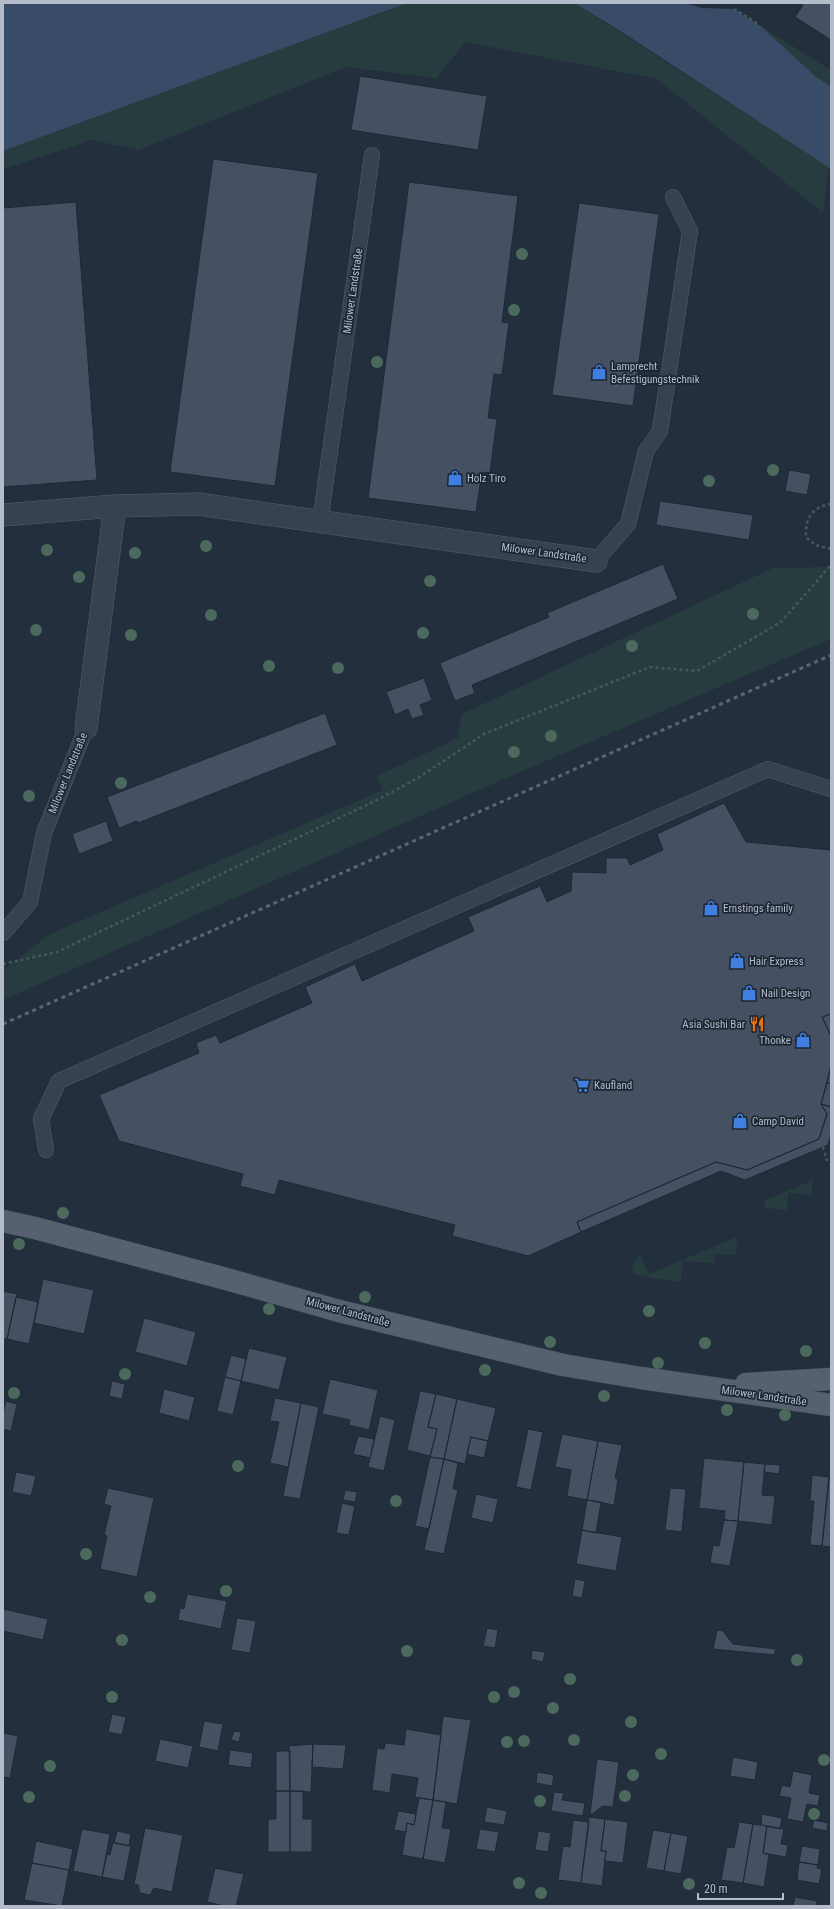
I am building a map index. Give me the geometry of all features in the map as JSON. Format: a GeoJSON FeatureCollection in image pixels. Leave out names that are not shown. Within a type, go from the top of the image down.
{"type":"FeatureCollection","features":[{"type":"Feature","properties":{"kind":"main road","name":"Milower Landstraße"},"geometry":{"type":"LineString","coordinates":[[3,1221],[35,1228],[230,1280],[339,1311],[563,1365],[697,1387],[831,1405]]}},
{"type":"Feature","properties":{"kind":"main road","name":"Milower Landstraße"},"geometry":{"type":"LineString","coordinates":[[697,1387],[831,1379]]}},
{"type":"Feature","properties":{"kind":"street","name":"Milower Landstraße"},"geometry":{"type":"LineString","coordinates":[[3,515],[115,506],[198,504],[596,560]]}},
{"type":"Feature","properties":{"kind":"street","name":"Milower Landstraße"},"geometry":{"type":"LineString","coordinates":[[86,728],[115,506]]}},
{"type":"Feature","properties":{"kind":"lane","name":"Milower Landstraße"},"geometry":{"type":"LineString","coordinates":[[320,522],[372,155]]}},
{"type":"Feature","properties":{"kind":"lane","name":"Milower Landstraße"},"geometry":{"type":"LineString","coordinates":[[596,560],[628,524],[646,451],[660,431],[690,231],[673,197]]}},
{"type":"Feature","properties":{"kind":"lane","name":"Milower Landstraße"},"geometry":{"type":"LineString","coordinates":[[3,933],[30,902],[44,833],[86,728]]}},
{"type":"Feature","properties":{"kind":"lane"},"geometry":{"type":"LineString","coordinates":[[46,1150],[41,1119],[59,1081],[768,769],[831,789]]}},
{"type":"Feature","properties":{"kind":"path"},"geometry":{"type":"LineString","coordinates":[[734,8],[757,23]]}},
{"type":"Feature","properties":{"kind":"path"},"geometry":{"type":"LineString","coordinates":[[831,504],[819,506],[810,516],[805,526],[806,537],[815,545],[831,549]]}},
{"type":"Feature","properties":{"kind":"path"},"geometry":{"type":"LineString","coordinates":[[3,964],[57,952],[370,804],[418,778],[484,734],[650,667],[697,672],[781,622],[831,565]]}},
{"type":"Feature","properties":{"kind":"path"},"geometry":{"type":"LineString","coordinates":[[823,1147],[827,1161]]}},
{"type":"Feature","properties":{"kind":"green space"},"geometry":{"type":"Polygon","coordinates":[[[407,3],[578,3],[584,9],[829,167],[823,213],[657,79],[465,42],[437,78],[346,67],[138,150],[92,140],[3,169],[3,151],[407,3]]]}},
{"type":"Feature","properties":{"kind":"green space"},"geometry":{"type":"Polygon","coordinates":[[[762,27],[831,70],[831,86],[816,77],[762,27]]]}},
{"type":"Feature","properties":{"kind":"green space"},"geometry":{"type":"Polygon","coordinates":[[[831,567],[831,639],[511,776],[3,1000],[3,970],[50,934],[383,790],[377,776],[458,738],[462,714],[773,568],[831,567]]]}},
{"type":"Feature","properties":{"kind":"green space"},"geometry":{"type":"Polygon","coordinates":[[[813,1180],[811,1195],[788,1193],[787,1210],[764,1208],[765,1200],[813,1180]]]}},
{"type":"Feature","properties":{"kind":"green space"},"geometry":{"type":"Polygon","coordinates":[[[737,1237],[736,1255],[714,1254],[714,1263],[683,1261],[681,1282],[639,1276],[634,1273],[632,1266],[640,1253],[649,1274],[737,1237]]]}},
{"type":"Feature","properties":{"kind":"water"},"geometry":{"type":"Polygon","coordinates":[[[3,3],[407,3],[3,151],[3,3]]]}},
{"type":"Feature","properties":{"kind":"water"},"geometry":{"type":"Polygon","coordinates":[[[570,3],[684,3],[702,8],[734,9],[762,27],[816,77],[831,86],[831,169],[622,32],[576,4],[570,3]]]}},
{"type":"Feature","properties":{"kind":"building"},"geometry":{"type":"Polygon","coordinates":[[[800,3],[831,3],[831,40],[795,17],[803,5],[800,3]]]}},
{"type":"Feature","properties":{"kind":"building"},"geometry":{"type":"Polygon","coordinates":[[[360,76],[487,96],[478,150],[351,130],[360,76]]]}},
{"type":"Feature","properties":{"kind":"building"},"geometry":{"type":"Polygon","coordinates":[[[213,159],[318,173],[275,486],[170,472],[213,159]]]}},
{"type":"Feature","properties":{"kind":"building"},"geometry":{"type":"Polygon","coordinates":[[[409,182],[518,196],[502,322],[509,323],[502,375],[494,374],[488,418],[497,419],[490,473],[482,472],[476,512],[368,498],[409,182]]]}},
{"type":"Feature","properties":{"kind":"building"},"geometry":{"type":"Polygon","coordinates":[[[76,202],[97,480],[3,487],[3,208],[76,202]]]}},
{"type":"Feature","properties":{"kind":"building"},"geometry":{"type":"Polygon","coordinates":[[[579,203],[659,214],[633,406],[552,395],[579,203]]]}},
{"type":"Feature","properties":{"kind":"building"},"geometry":{"type":"Polygon","coordinates":[[[789,470],[811,474],[807,495],[785,491],[789,470]]]}},
{"type":"Feature","properties":{"kind":"building"},"geometry":{"type":"Polygon","coordinates":[[[660,501],[753,515],[749,540],[656,525],[660,501]]]}},
{"type":"Feature","properties":{"kind":"building"},"geometry":{"type":"Polygon","coordinates":[[[663,564],[678,599],[472,685],[475,693],[455,701],[440,663],[549,617],[547,613],[663,564]]]}},
{"type":"Feature","properties":{"kind":"building"},"geometry":{"type":"Polygon","coordinates":[[[424,678],[432,700],[420,705],[424,715],[412,719],[408,709],[395,715],[386,692],[424,678]]]}},
{"type":"Feature","properties":{"kind":"building"},"geometry":{"type":"Polygon","coordinates":[[[325,713],[337,745],[138,823],[137,821],[119,828],[107,797],[325,713]]]}},
{"type":"Feature","properties":{"kind":"building"},"geometry":{"type":"Polygon","coordinates":[[[724,803],[746,842],[831,850],[831,1014],[822,1017],[831,1036],[831,1066],[821,1104],[827,1114],[819,1139],[747,1170],[716,1162],[577,1222],[581,1232],[528,1256],[452,1236],[455,1225],[279,1180],[275,1195],[240,1186],[243,1174],[119,1141],[99,1095],[199,1053],[196,1043],[216,1035],[220,1043],[312,1003],[305,987],[355,964],[362,981],[474,931],[468,917],[540,886],[547,902],[571,891],[572,872],[606,873],[606,858],[627,858],[630,865],[663,850],[657,834],[724,803]]]}},
{"type":"Feature","properties":{"kind":"building"},"geometry":{"type":"Polygon","coordinates":[[[106,821],[113,841],[79,854],[72,834],[106,821]]]}},
{"type":"Feature","properties":{"kind":"building"},"geometry":{"type":"Polygon","coordinates":[[[831,1014],[831,1036],[822,1017],[831,1014]]]}},
{"type":"Feature","properties":{"kind":"building"},"geometry":{"type":"Polygon","coordinates":[[[831,1066],[831,1084],[827,1083],[831,1066]]]}},
{"type":"Feature","properties":{"kind":"building"},"geometry":{"type":"Polygon","coordinates":[[[827,1083],[831,1084],[831,1107],[821,1104],[827,1083]]]}},
{"type":"Feature","properties":{"kind":"building"},"geometry":{"type":"Polygon","coordinates":[[[821,1104],[831,1107],[831,1133],[828,1145],[745,1180],[721,1171],[581,1232],[577,1222],[716,1162],[747,1170],[819,1139],[827,1114],[821,1104]]]}},
{"type":"Feature","properties":{"kind":"building"},"geometry":{"type":"Polygon","coordinates":[[[43,1279],[94,1290],[84,1334],[34,1323],[43,1279]]]}},
{"type":"Feature","properties":{"kind":"building"},"geometry":{"type":"Polygon","coordinates":[[[3,1291],[17,1294],[7,1339],[3,1339],[3,1291]]]}},
{"type":"Feature","properties":{"kind":"building"},"geometry":{"type":"Polygon","coordinates":[[[16,1297],[38,1302],[29,1344],[7,1339],[16,1297]]]}},
{"type":"Feature","properties":{"kind":"building"},"geometry":{"type":"Polygon","coordinates":[[[144,1318],[196,1332],[187,1366],[135,1352],[144,1318]]]}},
{"type":"Feature","properties":{"kind":"building"},"geometry":{"type":"Polygon","coordinates":[[[249,1348],[287,1357],[279,1390],[241,1381],[249,1348]]]}},
{"type":"Feature","properties":{"kind":"building"},"geometry":{"type":"Polygon","coordinates":[[[231,1355],[246,1359],[241,1381],[225,1377],[231,1355]]]}},
{"type":"Feature","properties":{"kind":"building"},"geometry":{"type":"Polygon","coordinates":[[[225,1377],[241,1381],[233,1415],[217,1411],[225,1377]]]}},
{"type":"Feature","properties":{"kind":"building"},"geometry":{"type":"Polygon","coordinates":[[[330,1379],[378,1390],[369,1430],[349,1425],[350,1420],[322,1414],[330,1379]]]}},
{"type":"Feature","properties":{"kind":"building"},"geometry":{"type":"Polygon","coordinates":[[[112,1381],[125,1384],[122,1399],[109,1396],[112,1381]]]}},
{"type":"Feature","properties":{"kind":"building"},"geometry":{"type":"Polygon","coordinates":[[[164,1389],[195,1397],[189,1421],[159,1413],[164,1389]]]}},
{"type":"Feature","properties":{"kind":"building"},"geometry":{"type":"Polygon","coordinates":[[[420,1391],[436,1394],[428,1427],[437,1429],[430,1456],[407,1450],[420,1391]]]}},
{"type":"Feature","properties":{"kind":"building"},"geometry":{"type":"Polygon","coordinates":[[[436,1394],[457,1399],[444,1459],[430,1457],[437,1429],[428,1427],[436,1394]]]}},
{"type":"Feature","properties":{"kind":"building"},"geometry":{"type":"Polygon","coordinates":[[[275,1398],[301,1403],[288,1467],[270,1463],[279,1422],[270,1421],[275,1398]]]}},
{"type":"Feature","properties":{"kind":"building"},"geometry":{"type":"Polygon","coordinates":[[[457,1399],[496,1408],[488,1441],[471,1437],[465,1464],[444,1459],[457,1399]]]}},
{"type":"Feature","properties":{"kind":"building"},"geometry":{"type":"Polygon","coordinates":[[[6,1401],[17,1404],[11,1431],[3,1429],[3,1414],[6,1401]]]}},
{"type":"Feature","properties":{"kind":"building"},"geometry":{"type":"Polygon","coordinates":[[[301,1403],[319,1407],[300,1499],[283,1496],[301,1403]]]}},
{"type":"Feature","properties":{"kind":"building"},"geometry":{"type":"Polygon","coordinates":[[[380,1416],[395,1420],[384,1471],[368,1467],[380,1416]]]}},
{"type":"Feature","properties":{"kind":"building"},"geometry":{"type":"Polygon","coordinates":[[[528,1429],[543,1432],[531,1490],[516,1487],[528,1429]]]}},
{"type":"Feature","properties":{"kind":"building"},"geometry":{"type":"Polygon","coordinates":[[[562,1434],[598,1441],[587,1500],[567,1496],[571,1470],[555,1467],[562,1434]]]}},
{"type":"Feature","properties":{"kind":"building"},"geometry":{"type":"Polygon","coordinates":[[[358,1436],[374,1439],[370,1458],[353,1454],[358,1436]]]}},
{"type":"Feature","properties":{"kind":"building"},"geometry":{"type":"Polygon","coordinates":[[[471,1437],[488,1441],[484,1458],[467,1454],[471,1437]]]}},
{"type":"Feature","properties":{"kind":"building"},"geometry":{"type":"Polygon","coordinates":[[[598,1441],[622,1445],[615,1478],[618,1479],[614,1505],[587,1500],[598,1441]]]}},
{"type":"Feature","properties":{"kind":"building"},"geometry":{"type":"Polygon","coordinates":[[[430,1457],[444,1459],[429,1529],[415,1526],[430,1457]]]}},
{"type":"Feature","properties":{"kind":"building"},"geometry":{"type":"Polygon","coordinates":[[[704,1458],[744,1462],[738,1521],[724,1520],[725,1511],[699,1508],[704,1458]]]}},
{"type":"Feature","properties":{"kind":"building"},"geometry":{"type":"Polygon","coordinates":[[[444,1459],[458,1463],[453,1489],[458,1489],[444,1554],[424,1550],[444,1459]]]}},
{"type":"Feature","properties":{"kind":"building"},"geometry":{"type":"Polygon","coordinates":[[[744,1462],[765,1464],[762,1495],[775,1496],[772,1525],[738,1521],[744,1462]]]}},
{"type":"Feature","properties":{"kind":"building"},"geometry":{"type":"Polygon","coordinates":[[[765,1464],[780,1465],[779,1474],[764,1472],[765,1464]]]}},
{"type":"Feature","properties":{"kind":"building"},"geometry":{"type":"Polygon","coordinates":[[[16,1472],[36,1476],[31,1496],[12,1492],[16,1472]]]}},
{"type":"Feature","properties":{"kind":"building"},"geometry":{"type":"Polygon","coordinates":[[[812,1475],[829,1477],[822,1546],[810,1545],[814,1501],[810,1501],[812,1475]]]}},
{"type":"Feature","properties":{"kind":"building"},"geometry":{"type":"Polygon","coordinates":[[[829,1477],[831,1477],[831,1547],[822,1546],[829,1477]]]}},
{"type":"Feature","properties":{"kind":"building"},"geometry":{"type":"Polygon","coordinates":[[[108,1488],[154,1498],[137,1577],[100,1569],[107,1536],[104,1535],[111,1506],[104,1504],[108,1488]]]}},
{"type":"Feature","properties":{"kind":"building"},"geometry":{"type":"Polygon","coordinates":[[[670,1488],[686,1489],[682,1532],[665,1530],[670,1488]]]}},
{"type":"Feature","properties":{"kind":"building"},"geometry":{"type":"Polygon","coordinates":[[[345,1490],[357,1492],[355,1502],[343,1500],[345,1490]]]}},
{"type":"Feature","properties":{"kind":"building"},"geometry":{"type":"Polygon","coordinates":[[[476,1494],[498,1499],[493,1523],[471,1518],[476,1494]]]}},
{"type":"Feature","properties":{"kind":"building"},"geometry":{"type":"Polygon","coordinates":[[[587,1500],[601,1502],[596,1533],[582,1530],[587,1500]]]}},
{"type":"Feature","properties":{"kind":"building"},"geometry":{"type":"Polygon","coordinates":[[[342,1503],[355,1506],[349,1535],[336,1533],[342,1503]]]}},
{"type":"Feature","properties":{"kind":"building"},"geometry":{"type":"Polygon","coordinates":[[[724,1520],[738,1521],[730,1566],[710,1563],[713,1545],[719,1546],[724,1520]]]}},
{"type":"Feature","properties":{"kind":"building"},"geometry":{"type":"Polygon","coordinates":[[[582,1530],[622,1537],[616,1571],[576,1564],[582,1530]]]}},
{"type":"Feature","properties":{"kind":"building"},"geometry":{"type":"Polygon","coordinates":[[[575,1579],[585,1581],[582,1598],[572,1596],[575,1579]]]}},
{"type":"Feature","properties":{"kind":"building"},"geometry":{"type":"Polygon","coordinates":[[[187,1594],[227,1601],[221,1629],[178,1620],[180,1608],[184,1609],[187,1594]]]}},
{"type":"Feature","properties":{"kind":"building"},"geometry":{"type":"Polygon","coordinates":[[[3,1609],[48,1619],[43,1640],[3,1631],[3,1609]]]}},
{"type":"Feature","properties":{"kind":"building"},"geometry":{"type":"Polygon","coordinates":[[[237,1618],[256,1621],[250,1653],[231,1650],[237,1618]]]}},
{"type":"Feature","properties":{"kind":"building"},"geometry":{"type":"Polygon","coordinates":[[[487,1628],[498,1630],[495,1648],[483,1646],[487,1628]]]}},
{"type":"Feature","properties":{"kind":"building"},"geometry":{"type":"Polygon","coordinates":[[[717,1630],[723,1631],[733,1644],[776,1649],[774,1655],[713,1649],[717,1630]]]}},
{"type":"Feature","properties":{"kind":"building"},"geometry":{"type":"Polygon","coordinates":[[[532,1650],[545,1652],[543,1662],[531,1659],[532,1650]]]}},
{"type":"Feature","properties":{"kind":"building"},"geometry":{"type":"Polygon","coordinates":[[[112,1714],[126,1717],[122,1735],[108,1732],[112,1714]]]}},
{"type":"Feature","properties":{"kind":"building"},"geometry":{"type":"Polygon","coordinates":[[[443,1716],[471,1720],[457,1804],[433,1800],[443,1716]]]}},
{"type":"Feature","properties":{"kind":"building"},"geometry":{"type":"Polygon","coordinates":[[[204,1721],[223,1724],[218,1751],[199,1747],[204,1721]]]}},
{"type":"Feature","properties":{"kind":"building"},"geometry":{"type":"Polygon","coordinates":[[[406,1729],[441,1735],[433,1800],[415,1797],[418,1778],[392,1774],[390,1793],[372,1790],[377,1748],[384,1749],[385,1743],[404,1745],[406,1729]]]}},
{"type":"Feature","properties":{"kind":"building"},"geometry":{"type":"Polygon","coordinates":[[[234,1731],[241,1732],[239,1742],[231,1740],[234,1731]]]}},
{"type":"Feature","properties":{"kind":"building"},"geometry":{"type":"Polygon","coordinates":[[[3,1733],[18,1736],[10,1778],[3,1777],[3,1733]]]}},
{"type":"Feature","properties":{"kind":"building"},"geometry":{"type":"Polygon","coordinates":[[[160,1739],[193,1746],[188,1768],[155,1761],[160,1739]]]}},
{"type":"Feature","properties":{"kind":"building"},"geometry":{"type":"Polygon","coordinates":[[[313,1744],[346,1745],[343,1769],[312,1767],[313,1744]]]}},
{"type":"Feature","properties":{"kind":"building"},"geometry":{"type":"Polygon","coordinates":[[[313,1744],[311,1792],[290,1791],[289,1746],[313,1744]]]}},
{"type":"Feature","properties":{"kind":"building"},"geometry":{"type":"Polygon","coordinates":[[[230,1750],[253,1753],[251,1768],[228,1765],[230,1750]]]}},
{"type":"Feature","properties":{"kind":"building"},"geometry":{"type":"Polygon","coordinates":[[[276,1751],[290,1751],[290,1791],[276,1791],[276,1751]]]}},
{"type":"Feature","properties":{"kind":"building"},"geometry":{"type":"Polygon","coordinates":[[[733,1757],[758,1762],[755,1780],[730,1776],[733,1757]]]}},
{"type":"Feature","properties":{"kind":"building"},"geometry":{"type":"Polygon","coordinates":[[[597,1759],[619,1762],[613,1807],[603,1806],[590,1814],[597,1759]]]}},
{"type":"Feature","properties":{"kind":"building"},"geometry":{"type":"Polygon","coordinates":[[[793,1771],[812,1775],[809,1793],[820,1795],[818,1806],[807,1804],[803,1822],[787,1819],[791,1798],[779,1796],[782,1785],[790,1787],[793,1771]]]}},
{"type":"Feature","properties":{"kind":"building"},"geometry":{"type":"Polygon","coordinates":[[[537,1772],[554,1775],[552,1786],[536,1783],[537,1772]]]}},
{"type":"Feature","properties":{"kind":"building"},"geometry":{"type":"Polygon","coordinates":[[[276,1791],[290,1791],[290,1852],[268,1852],[268,1819],[276,1819],[276,1791]]]}},
{"type":"Feature","properties":{"kind":"building"},"geometry":{"type":"Polygon","coordinates":[[[290,1791],[303,1791],[303,1819],[312,1819],[312,1852],[290,1852],[290,1791]]]}},
{"type":"Feature","properties":{"kind":"building"},"geometry":{"type":"Polygon","coordinates":[[[554,1792],[564,1793],[562,1800],[585,1803],[583,1816],[551,1811],[554,1792]]]}},
{"type":"Feature","properties":{"kind":"building"},"geometry":{"type":"Polygon","coordinates":[[[419,1798],[433,1800],[423,1859],[402,1855],[407,1823],[414,1825],[419,1798]]]}},
{"type":"Feature","properties":{"kind":"building"},"geometry":{"type":"Polygon","coordinates":[[[433,1800],[446,1802],[442,1828],[451,1829],[445,1863],[423,1859],[433,1800]]]}},
{"type":"Feature","properties":{"kind":"building"},"geometry":{"type":"Polygon","coordinates":[[[487,1807],[507,1811],[504,1825],[484,1822],[487,1807]]]}},
{"type":"Feature","properties":{"kind":"building"},"geometry":{"type":"Polygon","coordinates":[[[398,1811],[416,1814],[414,1825],[407,1823],[406,1832],[394,1830],[398,1811]]]}},
{"type":"Feature","properties":{"kind":"building"},"geometry":{"type":"Polygon","coordinates":[[[762,1814],[782,1818],[780,1829],[761,1825],[762,1814]]]}},
{"type":"Feature","properties":{"kind":"building"},"geometry":{"type":"Polygon","coordinates":[[[589,1817],[605,1819],[601,1851],[606,1851],[602,1886],[581,1883],[589,1817]]]}},
{"type":"Feature","properties":{"kind":"building"},"geometry":{"type":"Polygon","coordinates":[[[605,1819],[628,1822],[623,1863],[605,1861],[606,1851],[601,1851],[605,1819]]]}},
{"type":"Feature","properties":{"kind":"building"},"geometry":{"type":"Polygon","coordinates":[[[573,1820],[589,1822],[581,1883],[558,1880],[563,1846],[570,1847],[573,1820]]]}},
{"type":"Feature","properties":{"kind":"building"},"geometry":{"type":"Polygon","coordinates":[[[814,1820],[828,1823],[827,1831],[812,1828],[814,1820]]]}},
{"type":"Feature","properties":{"kind":"building"},"geometry":{"type":"Polygon","coordinates":[[[739,1822],[753,1824],[743,1883],[721,1880],[727,1847],[734,1848],[739,1822]]]}},
{"type":"Feature","properties":{"kind":"building"},"geometry":{"type":"Polygon","coordinates":[[[753,1824],[767,1826],[763,1853],[769,1855],[764,1887],[743,1883],[753,1824]]]}},
{"type":"Feature","properties":{"kind":"building"},"geometry":{"type":"Polygon","coordinates":[[[767,1826],[784,1829],[781,1844],[788,1845],[786,1857],[763,1853],[767,1826]]]}},
{"type":"Feature","properties":{"kind":"building"},"geometry":{"type":"Polygon","coordinates":[[[145,1828],[183,1835],[172,1892],[154,1888],[150,1895],[140,1893],[138,1885],[134,1884],[145,1828]]]}},
{"type":"Feature","properties":{"kind":"building"},"geometry":{"type":"Polygon","coordinates":[[[82,1829],[110,1834],[102,1877],[73,1871],[82,1829]]]}},
{"type":"Feature","properties":{"kind":"building"},"geometry":{"type":"Polygon","coordinates":[[[480,1829],[499,1832],[495,1852],[476,1849],[480,1829]]]}},
{"type":"Feature","properties":{"kind":"building"},"geometry":{"type":"Polygon","coordinates":[[[653,1830],[671,1833],[664,1871],[646,1868],[653,1830]]]}},
{"type":"Feature","properties":{"kind":"building"},"geometry":{"type":"Polygon","coordinates":[[[117,1831],[131,1834],[129,1846],[114,1843],[117,1831]]]}},
{"type":"Feature","properties":{"kind":"building"},"geometry":{"type":"Polygon","coordinates":[[[538,1831],[551,1833],[548,1852],[535,1850],[538,1831]]]}},
{"type":"Feature","properties":{"kind":"building"},"geometry":{"type":"Polygon","coordinates":[[[671,1833],[688,1836],[681,1874],[664,1871],[671,1833]]]}},
{"type":"Feature","properties":{"kind":"building"},"geometry":{"type":"Polygon","coordinates":[[[36,1841],[73,1849],[69,1870],[32,1863],[36,1841]]]}},
{"type":"Feature","properties":{"kind":"building"},"geometry":{"type":"Polygon","coordinates":[[[113,1842],[131,1846],[124,1881],[102,1877],[107,1854],[110,1855],[113,1842]]]}},
{"type":"Feature","properties":{"kind":"building"},"geometry":{"type":"Polygon","coordinates":[[[802,1846],[820,1849],[818,1865],[799,1862],[802,1846]]]}},
{"type":"Feature","properties":{"kind":"building"},"geometry":{"type":"Polygon","coordinates":[[[799,1862],[818,1865],[817,1868],[822,1869],[819,1884],[797,1880],[799,1862]]]}},
{"type":"Feature","properties":{"kind":"building"},"geometry":{"type":"Polygon","coordinates":[[[32,1863],[69,1870],[62,1906],[24,1900],[32,1863]]]}},
{"type":"Feature","properties":{"kind":"building"},"geometry":{"type":"Polygon","coordinates":[[[215,1868],[244,1874],[236,1906],[225,1906],[207,1902],[215,1868]]]}},
{"type":"Feature","properties":{"kind":"building"},"geometry":{"type":"Polygon","coordinates":[[[795,1897],[817,1901],[816,1906],[793,1906],[795,1897]]]}},
{"type":"Feature","properties":{"kind":"railway"},"geometry":{"type":"LineString","coordinates":[[3,1024],[831,655]]}},
{"type":"Feature","properties":{"kind":"place","name":"Lamprecht Befestigungstechnik"},"geometry":{"type":"Point","coordinates":[599,372]}},
{"type":"Feature","properties":{"kind":"place","name":"Holz Tiro"},"geometry":{"type":"Point","coordinates":[455,478]}},
{"type":"Feature","properties":{"kind":"place","name":"Ernstings family"},"geometry":{"type":"Point","coordinates":[711,908]}},
{"type":"Feature","properties":{"kind":"place","name":"Hair Express"},"geometry":{"type":"Point","coordinates":[737,961]}},
{"type":"Feature","properties":{"kind":"place","name":"Nail Design"},"geometry":{"type":"Point","coordinates":[749,993]}},
{"type":"Feature","properties":{"kind":"place","name":"Asia Sushi Bar"},"geometry":{"type":"Point","coordinates":[757,1024]}},
{"type":"Feature","properties":{"kind":"place","name":"Thonke"},"geometry":{"type":"Point","coordinates":[803,1040]}},
{"type":"Feature","properties":{"kind":"place","name":"Kaufland"},"geometry":{"type":"Point","coordinates":[582,1085]}},
{"type":"Feature","properties":{"kind":"place","name":"Camp David"},"geometry":{"type":"Point","coordinates":[740,1121]}}]}
